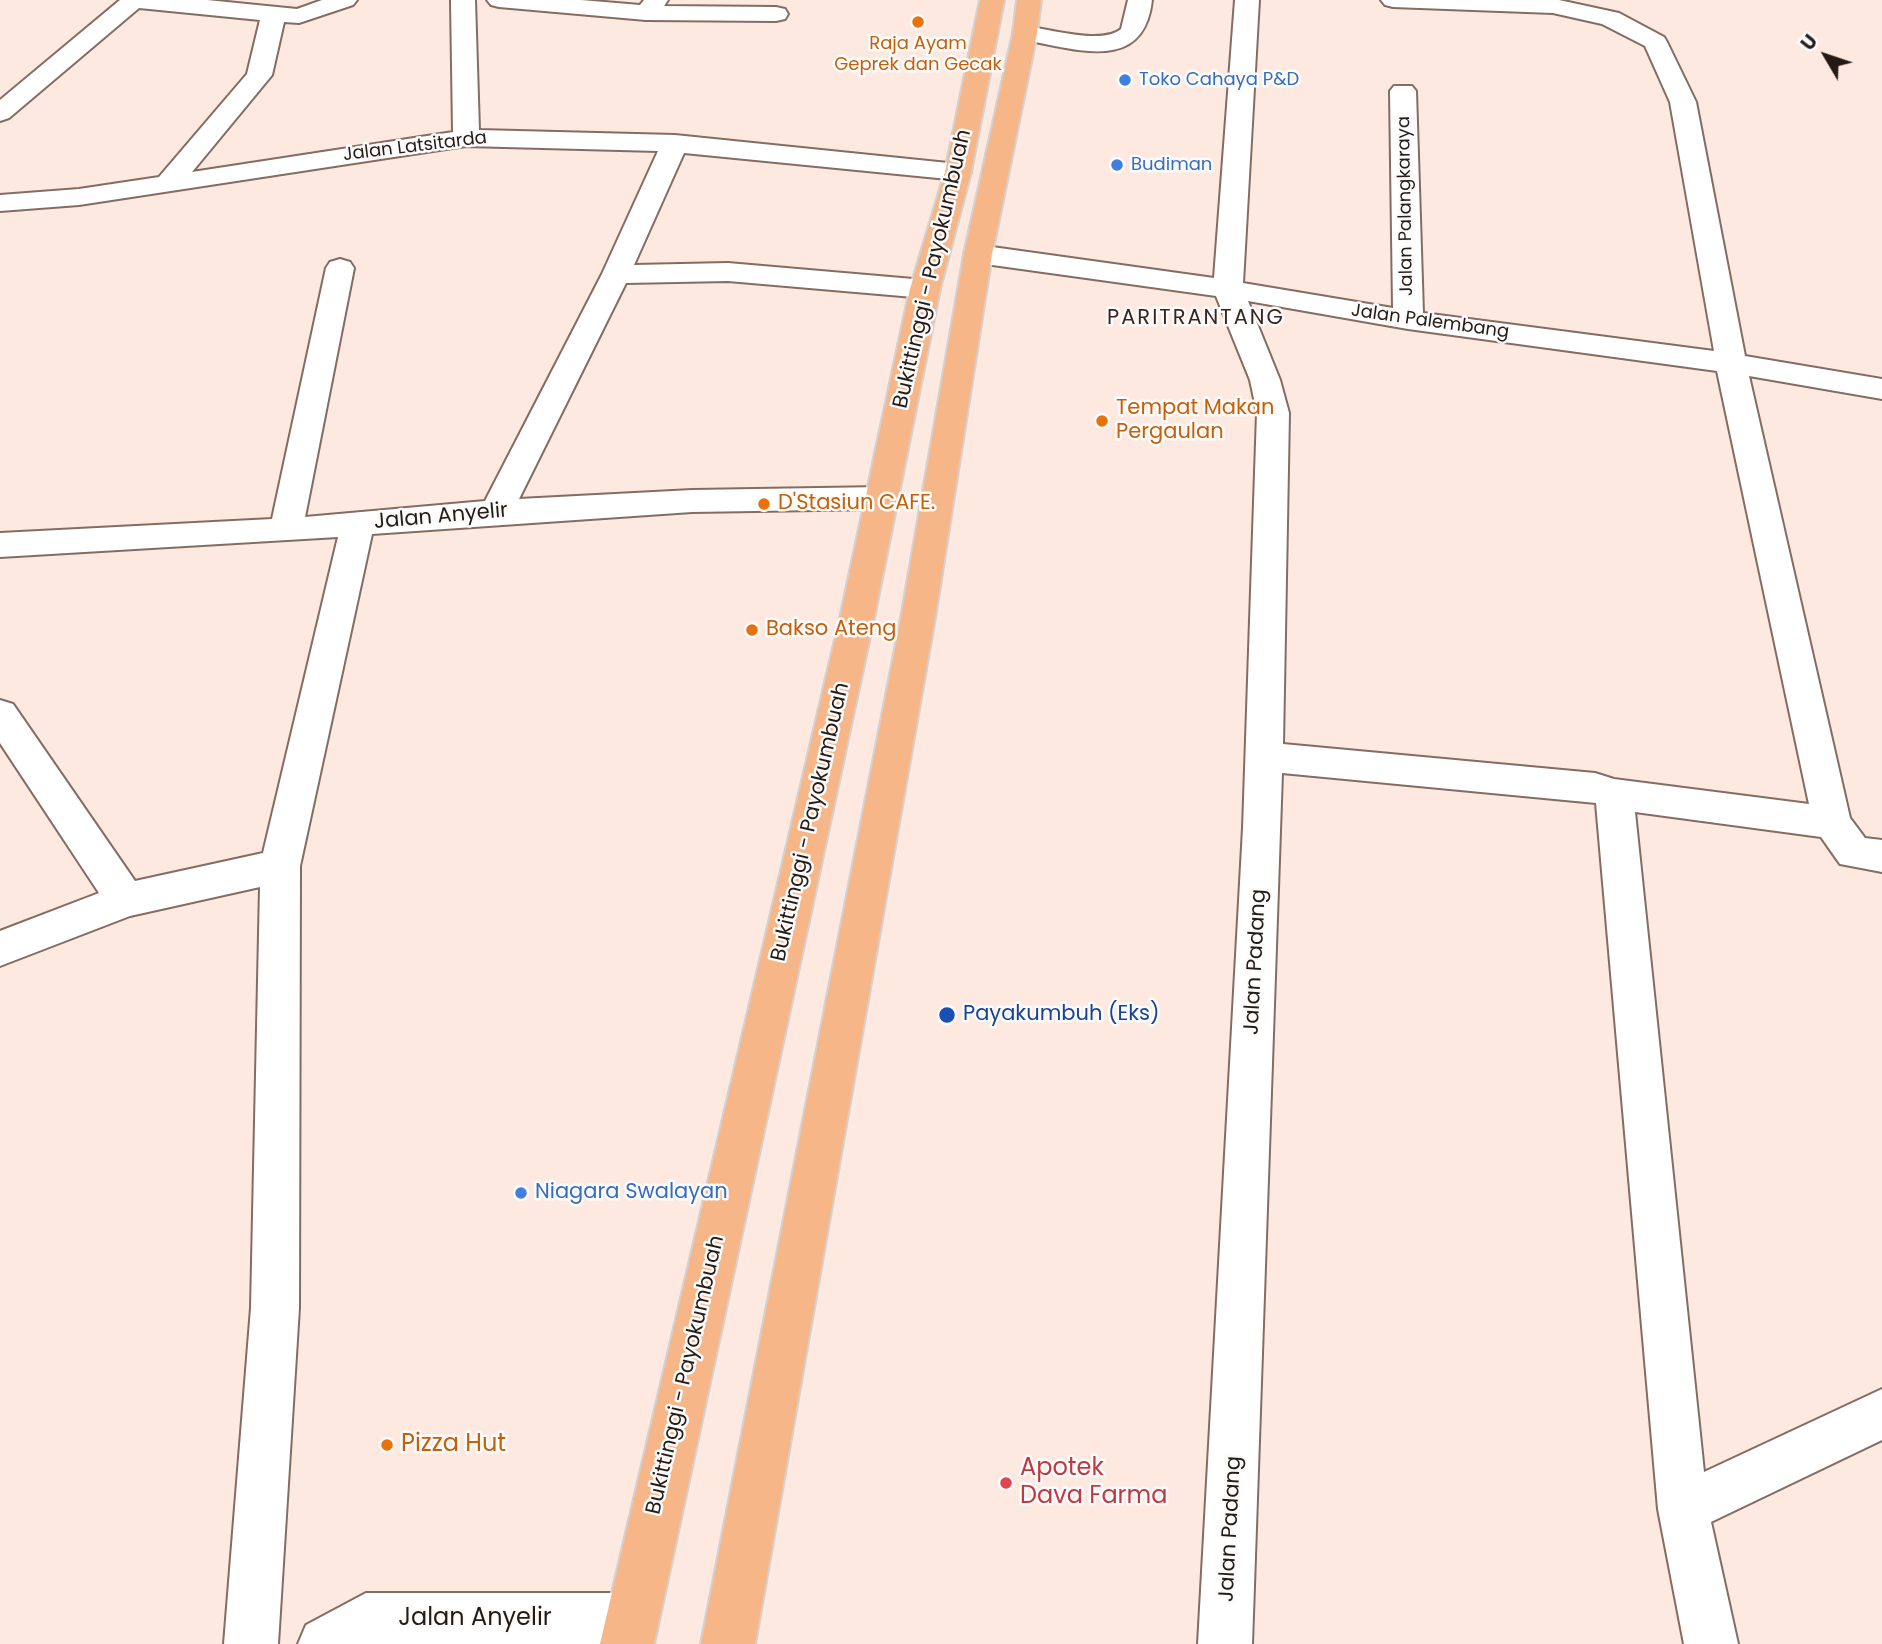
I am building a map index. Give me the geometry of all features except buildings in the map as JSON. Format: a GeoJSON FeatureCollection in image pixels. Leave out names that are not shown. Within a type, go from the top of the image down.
{"type":"FeatureCollection","features":[{"type":"Feature","properties":{"kind":"highway","name":"Bukittinggi - Payokumbuah"},"geometry":{"type":"LineString","coordinates":[[629,1631],[857,618],[925,289],[958,172],[992,0]]}},
{"type":"Feature","properties":{"kind":"highway","name":"Bukittinggi - Payokumbuah"},"geometry":{"type":"LineString","coordinates":[[728,1644],[918,618],[978,254],[1027,17]]}},
{"type":"Feature","properties":{"kind":"highway"},"geometry":{"type":"LineString","coordinates":[[857,618],[918,618]]}},
{"type":"Feature","properties":{"kind":"street"},"geometry":{"type":"LineString","coordinates":[[0,113],[133,0],[299,16],[345,0]]}},
{"type":"Feature","properties":{"kind":"street"},"geometry":{"type":"LineString","coordinates":[[463,0],[466,138]]}},
{"type":"Feature","properties":{"kind":"street"},"geometry":{"type":"LineString","coordinates":[[499,0],[776,14]]}},
{"type":"Feature","properties":{"kind":"street"},"geometry":{"type":"LineString","coordinates":[[1027,17],[1101,43],[1122,40],[1131,34],[1140,0]]}},
{"type":"Feature","properties":{"kind":"street"},"geometry":{"type":"LineString","coordinates":[[1228,289],[1247,0]]}},
{"type":"Feature","properties":{"kind":"street"},"geometry":{"type":"LineString","coordinates":[[1393,0],[1552,3],[1610,18],[1655,42],[1683,102],[1731,363],[1832,823],[1854,852],[1882,856]]}},
{"type":"Feature","properties":{"kind":"street"},"geometry":{"type":"LineString","coordinates":[[168,183],[259,75],[274,12]]}},
{"type":"Feature","properties":{"kind":"street","name":"Jalan Palangkaraya"},"geometry":{"type":"LineString","coordinates":[[1403,91],[1408,320]]}},
{"type":"Feature","properties":{"kind":"street","name":"Jalan Latsitarda"},"geometry":{"type":"LineString","coordinates":[[0,203],[79,197],[466,138],[522,136],[674,143],[958,172]]}},
{"type":"Feature","properties":{"kind":"street"},"geometry":{"type":"LineString","coordinates":[[496,512],[616,274],[674,143]]}},
{"type":"Feature","properties":{"kind":"street","name":"Jalan Palembang"},"geometry":{"type":"LineString","coordinates":[[978,254],[1228,289],[1408,320],[1731,363],[1882,388]]}},
{"type":"Feature","properties":{"kind":"street"},"geometry":{"type":"LineString","coordinates":[[286,530],[340,268]]}},
{"type":"Feature","properties":{"kind":"street"},"geometry":{"type":"LineString","coordinates":[[616,274],[728,272],[925,289]]}},
{"type":"Feature","properties":{"kind":"street","name":"Jalan Padang"},"geometry":{"type":"LineString","coordinates":[[1226,1644],[1264,757],[1273,413],[1265,380],[1228,289]]}},
{"type":"Feature","properties":{"kind":"street","name":"Jalan Anyelir"},"geometry":{"type":"LineString","coordinates":[[0,545],[286,530],[496,512],[692,501],[882,498]]}},
{"type":"Feature","properties":{"kind":"street"},"geometry":{"type":"LineString","coordinates":[[251,1644],[275,1308],[280,866],[358,524]]}},
{"type":"Feature","properties":{"kind":"street"},"geometry":{"type":"LineString","coordinates":[[0,714],[125,900]]}},
{"type":"Feature","properties":{"kind":"street"},"geometry":{"type":"LineString","coordinates":[[1264,757],[1595,788],[1614,794],[1832,823]]}},
{"type":"Feature","properties":{"kind":"street"},"geometry":{"type":"LineString","coordinates":[[1614,794],[1683,1509],[1711,1644]]}},
{"type":"Feature","properties":{"kind":"street"},"geometry":{"type":"LineString","coordinates":[[0,949],[125,900],[280,866]]}},
{"type":"Feature","properties":{"kind":"street"},"geometry":{"type":"LineString","coordinates":[[1683,1509],[1882,1414]]}},
{"type":"Feature","properties":{"kind":"street","name":"Jalan Anyelir"},"geometry":{"type":"LineString","coordinates":[[325,1644],[366,1619],[629,1631]]}},
{"type":"Feature","properties":{"kind":"place","name":"Raja Ayam Geprek dan Gecak"},"geometry":{"type":"Point","coordinates":[918,22]}},
{"type":"Feature","properties":{"kind":"place","name":"Toko Cahaya P&D"},"geometry":{"type":"Point","coordinates":[1125,80]}},
{"type":"Feature","properties":{"kind":"place","name":"Budiman"},"geometry":{"type":"Point","coordinates":[1117,165]}},
{"type":"Feature","properties":{"kind":"place","name":"Tempat Makan Pergaulan"},"geometry":{"type":"Point","coordinates":[1102,421]}},
{"type":"Feature","properties":{"kind":"place","name":"D'Stasiun CAFE."},"geometry":{"type":"Point","coordinates":[764,504]}},
{"type":"Feature","properties":{"kind":"place","name":"Bakso Ateng"},"geometry":{"type":"Point","coordinates":[752,630]}},
{"type":"Feature","properties":{"kind":"place","name":"Payakumbuh (Eks)"},"geometry":{"type":"Point","coordinates":[947,1015]}},
{"type":"Feature","properties":{"kind":"place","name":"Niagara Swalayan"},"geometry":{"type":"Point","coordinates":[521,1193]}},
{"type":"Feature","properties":{"kind":"place","name":"Pizza Hut"},"geometry":{"type":"Point","coordinates":[387,1445]}},
{"type":"Feature","properties":{"kind":"place","name":"Apotek Dava Farma"},"geometry":{"type":"Point","coordinates":[1006,1483]}},
{"type":"Feature","properties":{"kind":"district","name":"PARITRANTANG"},"geometry":{"type":"Point","coordinates":[1196,319]}}]}
